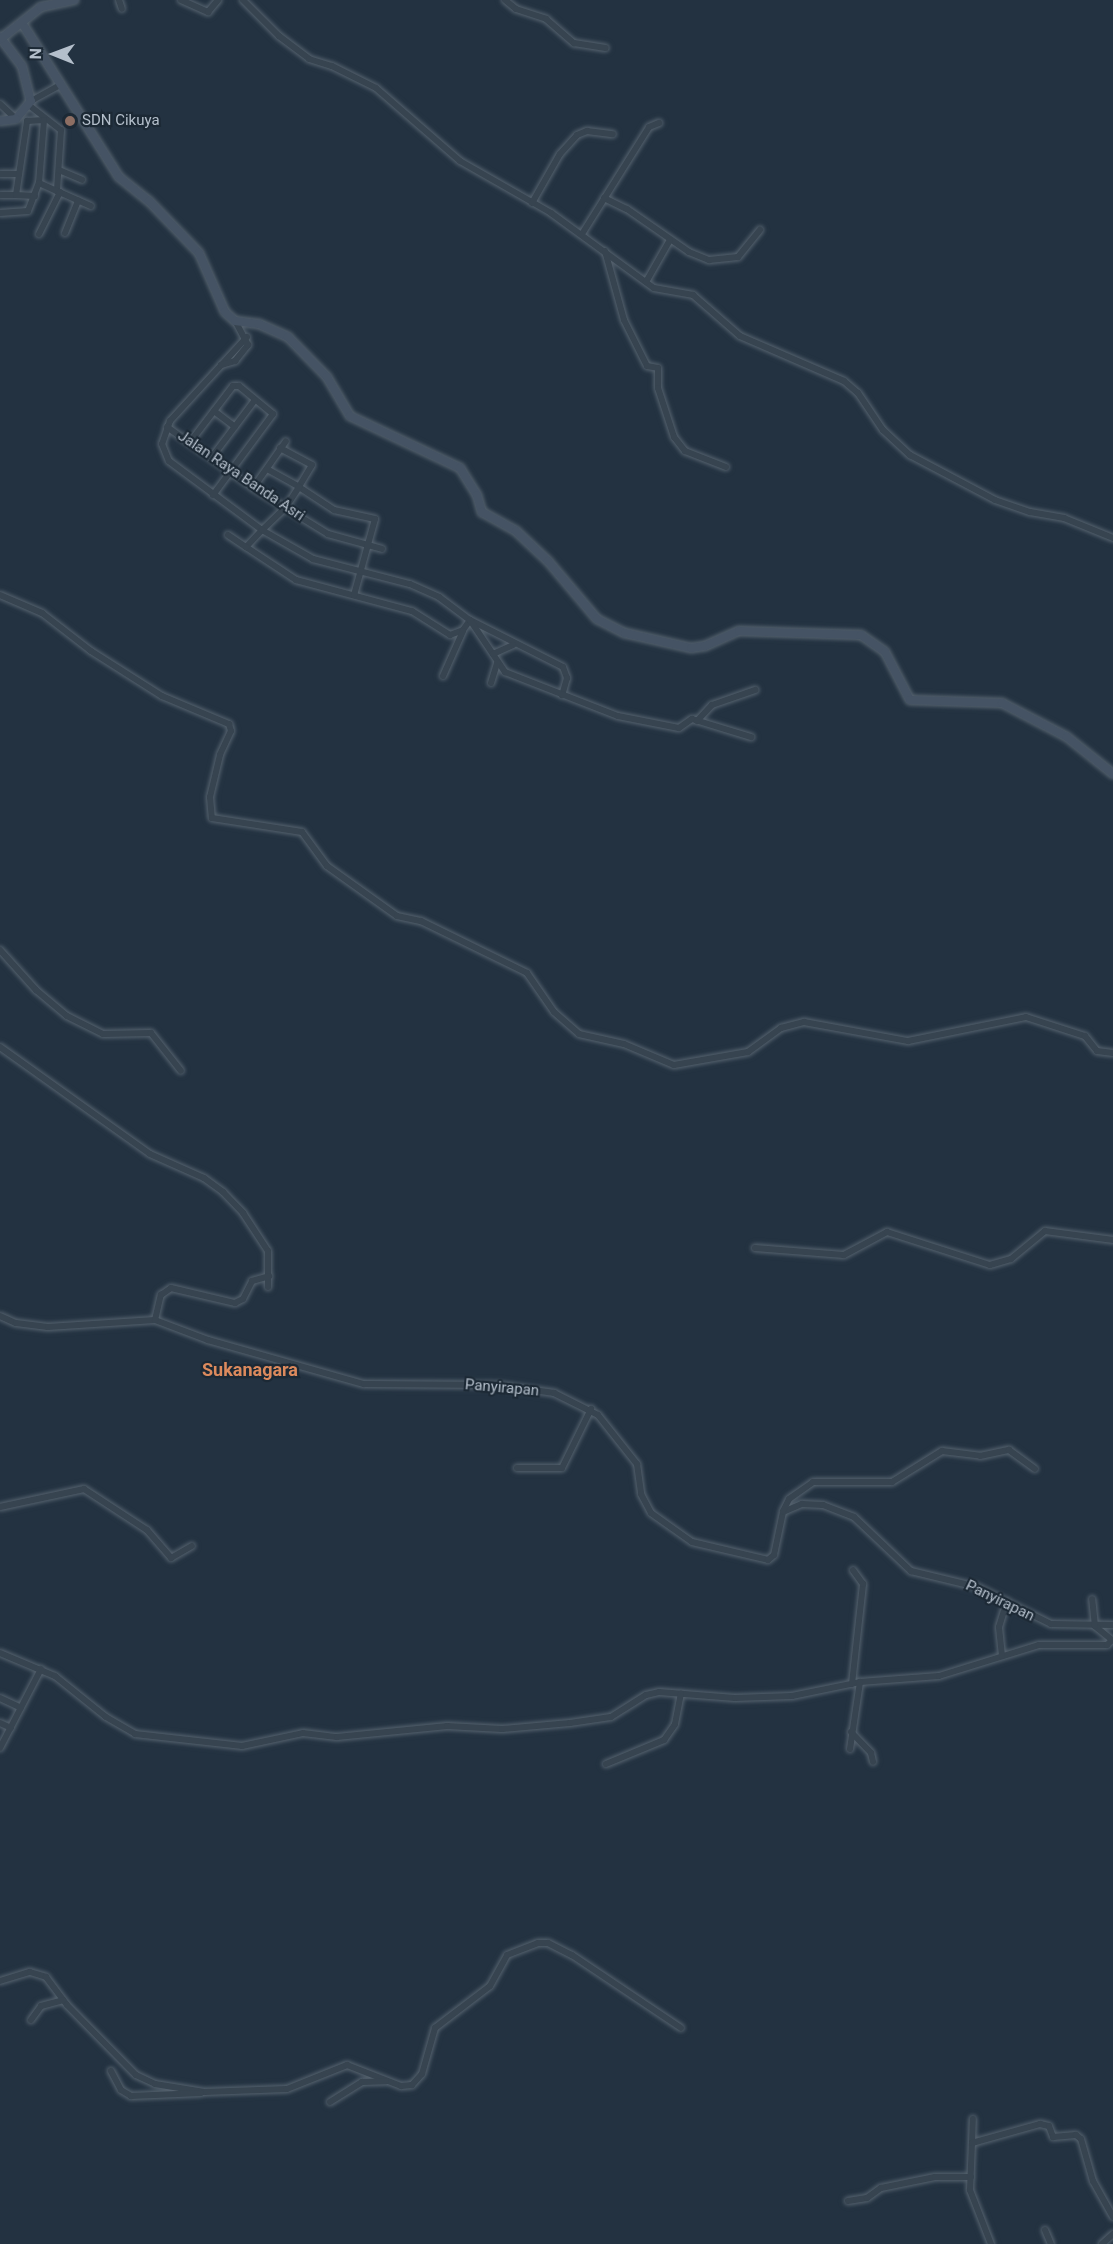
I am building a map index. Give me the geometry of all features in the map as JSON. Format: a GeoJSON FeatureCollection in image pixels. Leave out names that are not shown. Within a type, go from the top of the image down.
{"type":"FeatureCollection","features":[{"type":"Feature","properties":{"kind":"street"},"geometry":{"type":"LineString","coordinates":[[39,234],[58,192],[61,130],[44,120],[31,103],[22,66],[1,39],[44,5],[68,4],[74,0]]}},
{"type":"Feature","properties":{"kind":"street"},"geometry":{"type":"LineString","coordinates":[[119,0],[122,9]]}},
{"type":"Feature","properties":{"kind":"street"},"geometry":{"type":"LineString","coordinates":[[181,0],[208,12],[218,0]]}},
{"type":"Feature","properties":{"kind":"street"},"geometry":{"type":"LineString","coordinates":[[243,0],[309,59],[332,66],[381,92],[460,162],[582,234],[646,282],[663,290],[693,295],[744,339],[844,381],[858,393],[883,430],[910,455],[964,486],[1028,512],[1064,518],[1113,538]]}},
{"type":"Feature","properties":{"kind":"street"},"geometry":{"type":"LineString","coordinates":[[505,0],[516,9],[546,19],[574,44],[606,48]]}},
{"type":"Feature","properties":{"kind":"street"},"geometry":{"type":"LineString","coordinates":[[22,22],[119,177],[149,201],[199,253],[220,303],[247,337],[196,389],[166,427],[162,444],[169,461],[262,530],[313,560],[361,570],[424,590],[513,645],[563,667],[567,678],[562,695]]}},
{"type":"Feature","properties":{"kind":"street"},"geometry":{"type":"LineString","coordinates":[[0,121],[16,119],[31,103],[60,85]]}},
{"type":"Feature","properties":{"kind":"street"},"geometry":{"type":"LineString","coordinates":[[0,104],[16,119]]}},
{"type":"Feature","properties":{"kind":"street"},"geometry":{"type":"LineString","coordinates":[[16,195],[24,122],[44,120]]}},
{"type":"Feature","properties":{"kind":"street"},"geometry":{"type":"LineString","coordinates":[[0,213],[25,213],[35,196],[39,183],[44,120]]}},
{"type":"Feature","properties":{"kind":"street"},"geometry":{"type":"LineString","coordinates":[[582,234],[649,127],[659,123]]}},
{"type":"Feature","properties":{"kind":"street"},"geometry":{"type":"LineString","coordinates":[[532,203],[560,154],[577,135],[587,131],[613,134]]}},
{"type":"Feature","properties":{"kind":"street"},"geometry":{"type":"LineString","coordinates":[[59,170],[82,180]]}},
{"type":"Feature","properties":{"kind":"street"},"geometry":{"type":"LineString","coordinates":[[0,174],[19,174]]}},
{"type":"Feature","properties":{"kind":"street"},"geometry":{"type":"LineString","coordinates":[[39,183],[91,206]]}},
{"type":"Feature","properties":{"kind":"street"},"geometry":{"type":"LineString","coordinates":[[0,195],[35,196]]}},
{"type":"Feature","properties":{"kind":"street"},"geometry":{"type":"LineString","coordinates":[[604,198],[627,208],[670,240],[709,260],[738,257],[760,230]]}},
{"type":"Feature","properties":{"kind":"street"},"geometry":{"type":"LineString","coordinates":[[65,233],[78,201]]}},
{"type":"Feature","properties":{"kind":"street"},"geometry":{"type":"LineString","coordinates":[[646,282],[670,240]]}},
{"type":"Feature","properties":{"kind":"street"},"geometry":{"type":"LineString","coordinates":[[605,250],[624,320],[647,366],[658,368],[658,388],[674,437],[685,451],[726,467]]}},
{"type":"Feature","properties":{"kind":"street"},"geometry":{"type":"LineString","coordinates":[[235,321],[259,324],[288,337],[327,377],[351,416],[460,468],[477,495],[482,512],[516,531],[548,561],[597,619],[625,633],[691,648],[705,646],[739,631],[861,635],[885,652],[910,700],[1002,703],[1067,737],[1113,774]]}},
{"type":"Feature","properties":{"kind":"street"},"geometry":{"type":"LineString","coordinates":[[191,441],[235,386],[271,410],[273,417],[213,495]]}},
{"type":"Feature","properties":{"kind":"street"},"geometry":{"type":"LineString","coordinates":[[212,457],[255,400]]}},
{"type":"Feature","properties":{"kind":"street"},"geometry":{"type":"LineString","coordinates":[[214,411],[235,427]]}},
{"type":"Feature","properties":{"kind":"street","name":"Jalan Raya Banda Asri"},"geometry":{"type":"LineString","coordinates":[[166,427],[191,441],[253,488],[328,534],[368,547],[382,549]]}},
{"type":"Feature","properties":{"kind":"street"},"geometry":{"type":"LineString","coordinates":[[253,488],[286,441]]}},
{"type":"Feature","properties":{"kind":"street"},"geometry":{"type":"LineString","coordinates":[[246,547],[286,507],[312,465],[280,448]]}},
{"type":"Feature","properties":{"kind":"street"},"geometry":{"type":"LineString","coordinates":[[267,469],[334,510],[375,519],[354,595]]}},
{"type":"Feature","properties":{"kind":"street"},"geometry":{"type":"LineString","coordinates":[[228,535],[296,580],[412,611],[450,635],[463,630]]}},
{"type":"Feature","properties":{"kind":"street"},"geometry":{"type":"LineString","coordinates":[[0,595],[42,613],[91,651],[162,696],[228,724],[231,731],[220,755],[210,797],[212,818],[302,831],[327,866],[397,916],[422,921],[527,972],[554,1012],[579,1034],[624,1044],[674,1065],[748,1052],[772,1033],[792,1024],[813,1022],[866,1036],[908,1041],[1026,1017],[1085,1036],[1097,1051],[1113,1053]]}},
{"type":"Feature","properties":{"kind":"street"},"geometry":{"type":"LineString","coordinates":[[443,676],[463,630],[470,620]]}},
{"type":"Feature","properties":{"kind":"street"},"geometry":{"type":"LineString","coordinates":[[470,620],[497,663],[506,672],[562,695],[645,723],[679,728],[689,720],[751,736]]}},
{"type":"Feature","properties":{"kind":"street"},"geometry":{"type":"LineString","coordinates":[[493,654],[513,645]]}},
{"type":"Feature","properties":{"kind":"street"},"geometry":{"type":"LineString","coordinates":[[491,683],[497,663]]}},
{"type":"Feature","properties":{"kind":"street"},"geometry":{"type":"LineString","coordinates":[[697,721],[719,702],[755,690]]}},
{"type":"Feature","properties":{"kind":"street"},"geometry":{"type":"LineString","coordinates":[[0,950],[36,990],[67,1016],[103,1034],[151,1033],[181,1071]]}},
{"type":"Feature","properties":{"kind":"street"},"geometry":{"type":"LineString","coordinates":[[0,1047],[150,1154],[204,1178],[223,1192],[243,1213],[268,1251],[268,1287]]}},
{"type":"Feature","properties":{"kind":"street"},"geometry":{"type":"LineString","coordinates":[[755,1248],[844,1255],[887,1232],[990,1265],[1011,1259],[1045,1231],[1113,1240]]}},
{"type":"Feature","properties":{"kind":"street"},"geometry":{"type":"LineString","coordinates":[[155,1320],[161,1295],[171,1288],[235,1303],[243,1299],[252,1281],[269,1276]]}},
{"type":"Feature","properties":{"kind":"street","name":"Panyirapan"},"geometry":{"type":"LineString","coordinates":[[0,1316],[16,1323],[48,1327],[155,1320],[208,1340],[364,1384],[515,1386],[563,1396],[591,1409],[634,1459],[651,1513],[684,1538],[768,1560],[774,1555],[783,1512],[810,1504],[846,1512],[862,1523],[908,1570],[967,1583],[1051,1624],[1113,1625]]}},
{"type":"Feature","properties":{"kind":"street"},"geometry":{"type":"LineString","coordinates":[[517,1468],[562,1468],[591,1409]]}},
{"type":"Feature","properties":{"kind":"street"},"geometry":{"type":"LineString","coordinates":[[783,1512],[789,1499],[813,1482],[892,1482],[942,1451],[980,1456],[1010,1450],[1035,1469]]}},
{"type":"Feature","properties":{"kind":"street"},"geometry":{"type":"LineString","coordinates":[[0,1507],[84,1489],[147,1530],[171,1558],[192,1546]]}},
{"type":"Feature","properties":{"kind":"street"},"geometry":{"type":"LineString","coordinates":[[852,1684],[863,1584],[853,1570]]}},
{"type":"Feature","properties":{"kind":"street"},"geometry":{"type":"LineString","coordinates":[[0,1653],[41,1669],[135,1734],[232,1746],[303,1733],[337,1737],[447,1726],[502,1730],[570,1724],[611,1717],[654,1693],[792,1696],[860,1682],[939,1676],[1039,1645],[1107,1645],[1113,1640],[1095,1626],[1092,1599]]}},
{"type":"Feature","properties":{"kind":"street"},"geometry":{"type":"LineString","coordinates":[[1002,1656],[999,1627],[1007,1601]]}},
{"type":"Feature","properties":{"kind":"street"},"geometry":{"type":"LineString","coordinates":[[1,1750],[41,1669]]}},
{"type":"Feature","properties":{"kind":"street"},"geometry":{"type":"LineString","coordinates":[[850,1749],[850,1731],[860,1682]]}},
{"type":"Feature","properties":{"kind":"street"},"geometry":{"type":"LineString","coordinates":[[606,1764],[664,1740],[675,1724],[681,1694]]}},
{"type":"Feature","properties":{"kind":"street"},"geometry":{"type":"LineString","coordinates":[[0,1698],[21,1708]]}},
{"type":"Feature","properties":{"kind":"street"},"geometry":{"type":"LineString","coordinates":[[0,1723],[11,1728]]}},
{"type":"Feature","properties":{"kind":"street"},"geometry":{"type":"LineString","coordinates":[[850,1731],[871,1754],[873,1762]]}},
{"type":"Feature","properties":{"kind":"street"},"geometry":{"type":"LineString","coordinates":[[0,1981],[36,1974],[50,1980],[63,2000],[135,2075],[155,2084],[204,2092],[287,2089],[347,2064],[406,2087],[417,2081],[435,2028],[490,1986],[507,1955],[538,1943],[548,1943],[572,1954],[681,2028]]}},
{"type":"Feature","properties":{"kind":"street"},"geometry":{"type":"LineString","coordinates":[[31,2020],[41,2006],[63,2000]]}},
{"type":"Feature","properties":{"kind":"street"},"geometry":{"type":"LineString","coordinates":[[111,2071],[122,2091],[130,2096],[138,2093],[153,2097],[190,2096],[204,2092]]}},
{"type":"Feature","properties":{"kind":"street"},"geometry":{"type":"LineString","coordinates":[[330,2102],[362,2082],[390,2082]]}},
{"type":"Feature","properties":{"kind":"street"},"geometry":{"type":"LineString","coordinates":[[973,2119],[971,2194],[991,2244]]}},
{"type":"Feature","properties":{"kind":"street"},"geometry":{"type":"LineString","coordinates":[[972,2143],[1046,2123],[1053,2138],[1079,2136],[1093,2181],[1113,2217]]}},
{"type":"Feature","properties":{"kind":"street"},"geometry":{"type":"LineString","coordinates":[[848,2201],[867,2198],[881,2188],[935,2177],[970,2177]]}},
{"type":"Feature","properties":{"kind":"street"},"geometry":{"type":"LineString","coordinates":[[1045,2230],[1051,2244]]}},
{"type":"Feature","properties":{"kind":"street"},"geometry":{"type":"LineString","coordinates":[[1102,2244],[1113,2234]]}},
{"type":"Feature","properties":{"kind":"place","name":"SDN Cikuya"},"geometry":{"type":"Point","coordinates":[70,121]}},
{"type":"Feature","properties":{"kind":"district","name":"Sukanagara"},"geometry":{"type":"Point","coordinates":[250,1370]}}]}
